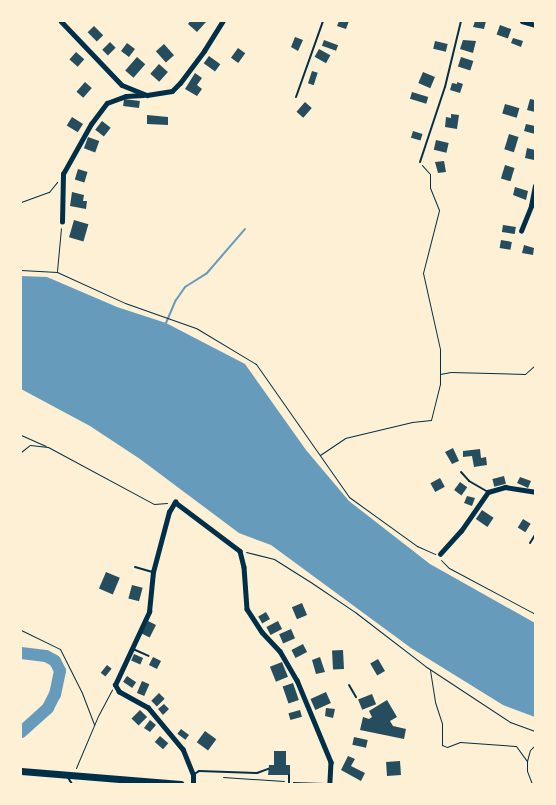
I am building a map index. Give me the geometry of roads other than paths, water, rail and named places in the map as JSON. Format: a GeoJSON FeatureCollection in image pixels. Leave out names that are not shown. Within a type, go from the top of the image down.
{"type":"FeatureCollection","features":[{"type":"Feature","properties":{"kind":"main road"},"geometry":{"type":"LineString","coordinates":[[21,771],[180,784]]}},
{"type":"Feature","properties":{"kind":"street"},"geometry":{"type":"LineString","coordinates":[[61,21],[122,85],[147,95]]}},
{"type":"Feature","properties":{"kind":"street"},"geometry":{"type":"LineString","coordinates":[[62,222],[63,174],[91,124],[107,103],[126,96],[172,91],[204,51],[223,21]]}},
{"type":"Feature","properties":{"kind":"street"},"geometry":{"type":"LineString","coordinates":[[522,21],[535,25]]}},
{"type":"Feature","properties":{"kind":"street"},"geometry":{"type":"LineString","coordinates":[[521,231],[535,186]]}},
{"type":"Feature","properties":{"kind":"street"},"geometry":{"type":"LineString","coordinates":[[440,554],[461,531],[488,492],[504,487],[535,492]]}},
{"type":"Feature","properties":{"kind":"street"},"geometry":{"type":"LineString","coordinates":[[193,784],[193,775],[183,750],[148,708],[120,692],[115,685],[149,612],[153,572],[169,512],[175,502],[240,551],[244,567],[247,609],[262,632],[280,651],[296,680],[331,762],[330,784]]}},
{"type":"Feature","properties":{"kind":"lane"},"geometry":{"type":"LineString","coordinates":[[296,97],[323,21]]}},
{"type":"Feature","properties":{"kind":"lane"},"geometry":{"type":"LineString","coordinates":[[420,162],[445,87],[461,21]]}},
{"type":"Feature","properties":{"kind":"lane"},"geometry":{"type":"LineString","coordinates":[[461,472],[469,480],[488,492]]}},
{"type":"Feature","properties":{"kind":"lane"},"geometry":{"type":"LineString","coordinates":[[530,543],[535,535]]}},
{"type":"Feature","properties":{"kind":"lane"},"geometry":{"type":"LineString","coordinates":[[135,567],[153,572]]}},
{"type":"Feature","properties":{"kind":"lane"},"geometry":{"type":"LineString","coordinates":[[131,648],[149,656]]}},
{"type":"Feature","properties":{"kind":"lane"},"geometry":{"type":"LineString","coordinates":[[349,685],[356,697]]}},
{"type":"Feature","properties":{"kind":"lane"},"geometry":{"type":"LineString","coordinates":[[193,775],[199,771],[257,773],[268,768]]}},
{"type":"Feature","properties":{"kind":"lane"},"geometry":{"type":"LineString","coordinates":[[70,775],[72,784]]}},
{"type":"Feature","properties":{"kind":"lane"},"geometry":{"type":"LineString","coordinates":[[288,775],[288,783]]}},
{"type":"Feature","properties":{"kind":"water"},"geometry":{"type":"Polygon","coordinates":[[[21,276],[47,277],[117,307],[166,323],[245,364],[306,450],[349,501],[430,564],[535,623],[535,717],[503,705],[411,648],[271,545],[239,533],[140,459],[90,426],[21,389],[21,276]]]}},
{"type":"Feature","properties":{"kind":"waterway"},"geometry":{"type":"LineString","coordinates":[[166,323],[176,300],[185,287],[207,273],[245,229]]}},
{"type":"Feature","properties":{"kind":"waterway"},"geometry":{"type":"LineString","coordinates":[[21,653],[46,656],[55,661],[60,671],[55,694],[48,708],[21,732]]}}]}
